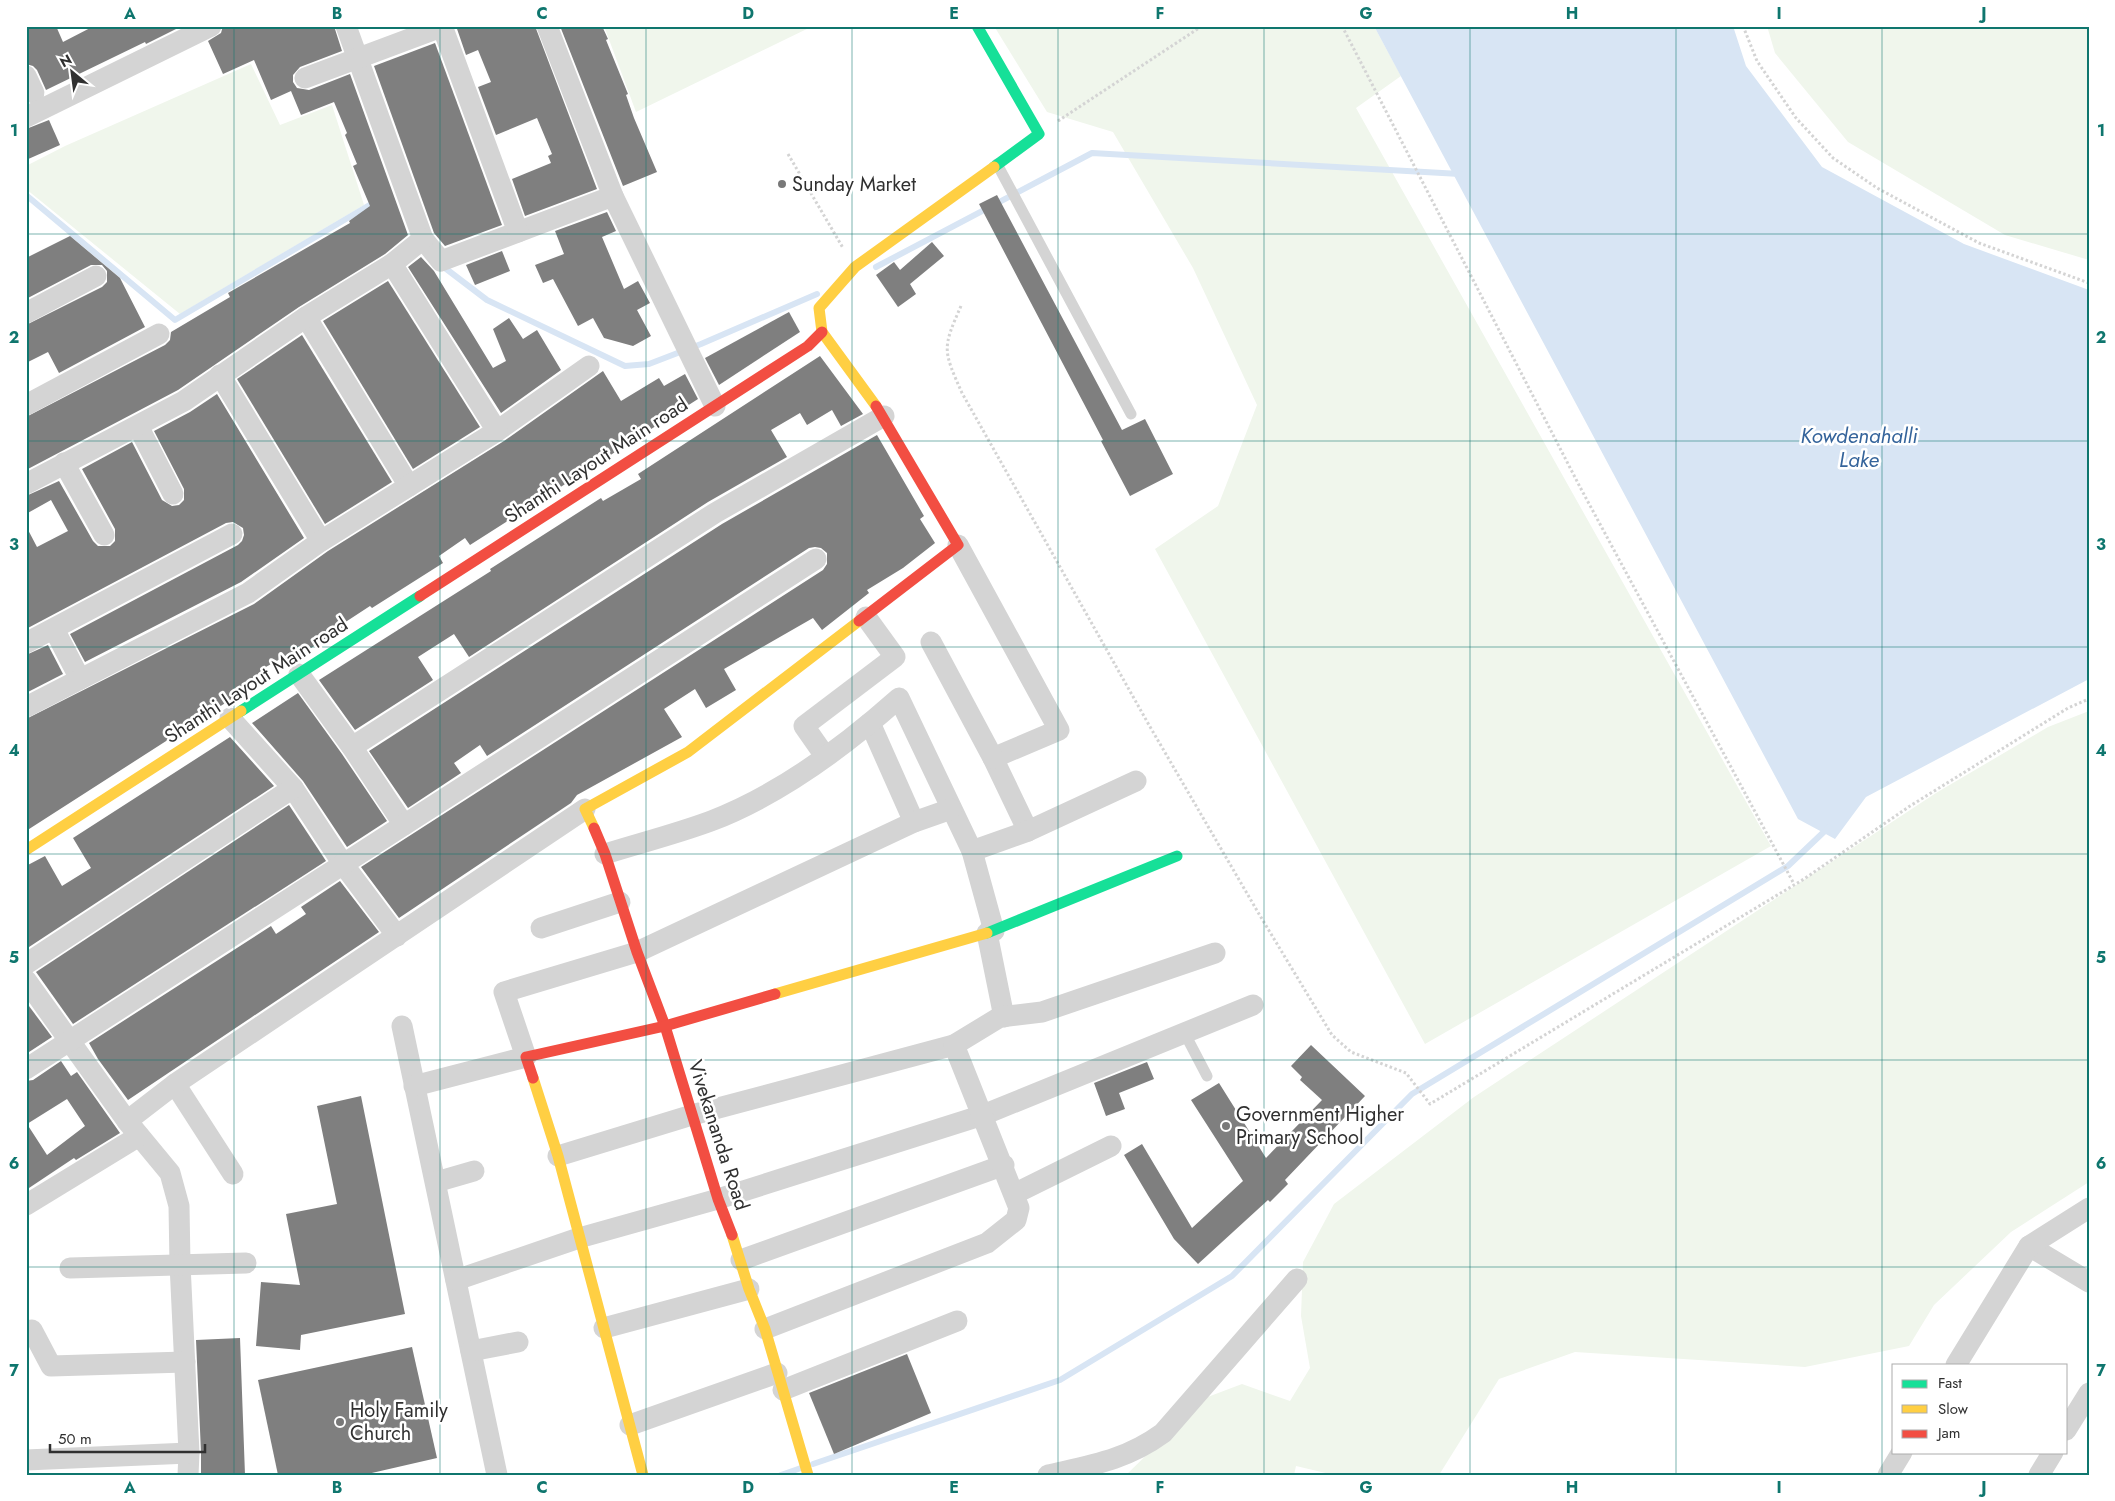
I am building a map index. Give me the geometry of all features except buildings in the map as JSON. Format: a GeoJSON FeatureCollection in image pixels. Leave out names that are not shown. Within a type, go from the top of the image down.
{"type":"FeatureCollection","features":[{"type":"Feature","properties":{"kind":"street"},"geometry":{"type":"LineString","coordinates":[[26,117],[211,26]]}},
{"type":"Feature","properties":{"kind":"street"},"geometry":{"type":"LineString","coordinates":[[346,26],[423,239],[441,261],[613,196]]}},
{"type":"Feature","properties":{"kind":"street"},"geometry":{"type":"LineString","coordinates":[[305,78],[443,26],[518,232]]}},
{"type":"Feature","properties":{"kind":"street"},"geometry":{"type":"LineString","coordinates":[[547,26],[613,196],[715,406]]}},
{"type":"Feature","properties":{"kind":"street"},"geometry":{"type":"LineString","coordinates":[[977,26],[1039,134],[855,267],[819,308],[822,332],[884,416],[958,545],[1059,730],[993,758]]}},
{"type":"Feature","properties":{"kind":"street"},"geometry":{"type":"LineString","coordinates":[[26,484],[184,401],[306,317],[392,264],[423,239]]}},
{"type":"Feature","properties":{"kind":"street"},"geometry":{"type":"LineString","coordinates":[[392,264],[497,431]]}},
{"type":"Feature","properties":{"kind":"street"},"geometry":{"type":"LineString","coordinates":[[26,313],[96,276]]}},
{"type":"Feature","properties":{"kind":"street"},"geometry":{"type":"LineString","coordinates":[[306,317],[409,486]]}},
{"type":"Feature","properties":{"kind":"street","name":"Shanthi Layout Main road"},"geometry":{"type":"LineString","coordinates":[[26,850],[808,346],[822,332]]}},
{"type":"Feature","properties":{"kind":"street"},"geometry":{"type":"LineString","coordinates":[[26,406],[159,334]]}},
{"type":"Feature","properties":{"kind":"street"},"geometry":{"type":"LineString","coordinates":[[26,707],[248,593],[321,541],[497,431],[589,366]]}},
{"type":"Feature","properties":{"kind":"street"},"geometry":{"type":"LineString","coordinates":[[220,375],[321,541]]}},
{"type":"Feature","properties":{"kind":"street"},"geometry":{"type":"LineString","coordinates":[[352,747],[715,513],[884,416]]}},
{"type":"Feature","properties":{"kind":"street"},"geometry":{"type":"LineString","coordinates":[[138,426],[173,494]]}},
{"type":"Feature","properties":{"kind":"street"},"geometry":{"type":"LineString","coordinates":[[64,463],[104,535]]}},
{"type":"Feature","properties":{"kind":"street"},"geometry":{"type":"LineString","coordinates":[[26,643],[232,534]]}},
{"type":"Feature","properties":{"kind":"street"},"geometry":{"type":"LineString","coordinates":[[26,1205],[133,1128],[175,1084],[585,809],[688,752],[958,545]]}},
{"type":"Feature","properties":{"kind":"street"},"geometry":{"type":"LineString","coordinates":[[26,1069],[816,559]]}},
{"type":"Feature","properties":{"kind":"street"},"geometry":{"type":"LineString","coordinates":[[825,756],[804,726],[895,657],[866,617]]}},
{"type":"Feature","properties":{"kind":"street"},"geometry":{"type":"LineString","coordinates":[[54,629],[80,679]]}},
{"type":"Feature","properties":{"kind":"street"},"geometry":{"type":"LineString","coordinates":[[931,642],[993,758],[1028,832]]}},
{"type":"Feature","properties":{"kind":"street"},"geometry":{"type":"LineString","coordinates":[[299,674],[352,747],[404,825]]}},
{"type":"Feature","properties":{"kind":"street"},"geometry":{"type":"LineString","coordinates":[[605,854],[712,820],[786,785],[870,724],[899,698],[972,851],[990,932],[1004,1017]]}},
{"type":"Feature","properties":{"kind":"street"},"geometry":{"type":"LineString","coordinates":[[230,718],[293,788],[343,864],[397,936]]}},
{"type":"Feature","properties":{"kind":"street"},"geometry":{"type":"LineString","coordinates":[[870,724],[914,822]]}},
{"type":"Feature","properties":{"kind":"street"},"geometry":{"type":"LineString","coordinates":[[972,851],[1028,832],[1136,781]]}},
{"type":"Feature","properties":{"kind":"street"},"geometry":{"type":"LineString","coordinates":[[26,964],[293,788]]}},
{"type":"Feature","properties":{"kind":"street","name":"Vivekananda Road"},"geometry":{"type":"LineString","coordinates":[[585,809],[605,854],[636,952],[665,1026],[718,1199],[741,1260],[748,1289],[765,1329],[808,1475]]}},
{"type":"Feature","properties":{"kind":"street"},"geometry":{"type":"LineString","coordinates":[[643,1475],[558,1156],[504,992],[636,952],[914,822],[951,809]]}},
{"type":"Feature","properties":{"kind":"street"},"geometry":{"type":"LineString","coordinates":[[414,1086],[665,1026],[990,932],[1178,856]]}},
{"type":"Feature","properties":{"kind":"street"},"geometry":{"type":"LineString","coordinates":[[541,928],[620,902]]}},
{"type":"Feature","properties":{"kind":"street"},"geometry":{"type":"LineString","coordinates":[[558,1156],[692,1115],[954,1045],[1000,1017],[1042,1012],[1215,954]]}},
{"type":"Feature","properties":{"kind":"street"},"geometry":{"type":"LineString","coordinates":[[26,980],[133,1128],[170,1173],[179,1206],[189,1453],[188,1475]]}},
{"type":"Feature","properties":{"kind":"street"},"geometry":{"type":"LineString","coordinates":[[456,1280],[579,1238],[718,1199],[983,1115],[1253,1005]]}},
{"type":"Feature","properties":{"kind":"street"},"geometry":{"type":"LineString","coordinates":[[402,1026],[497,1475]]}},
{"type":"Feature","properties":{"kind":"street"},"geometry":{"type":"LineString","coordinates":[[765,1329],[987,1243],[1016,1220],[1019,1208],[1004,1165],[954,1045]]}},
{"type":"Feature","properties":{"kind":"street"},"geometry":{"type":"LineString","coordinates":[[175,1084],[233,1174]]}},
{"type":"Feature","properties":{"kind":"street"},"geometry":{"type":"LineString","coordinates":[[1014,1194],[1111,1146]]}},
{"type":"Feature","properties":{"kind":"street"},"geometry":{"type":"LineString","coordinates":[[741,1260],[1004,1165]]}},
{"type":"Feature","properties":{"kind":"street"},"geometry":{"type":"LineString","coordinates":[[436,1182],[474,1171]]}},
{"type":"Feature","properties":{"kind":"street"},"geometry":{"type":"LineString","coordinates":[[1957,1364],[2030,1246],[2089,1208]]}},
{"type":"Feature","properties":{"kind":"street"},"geometry":{"type":"LineString","coordinates":[[2030,1246],[2089,1282]]}},
{"type":"Feature","properties":{"kind":"street"},"geometry":{"type":"LineString","coordinates":[[70,1268],[246,1263]]}},
{"type":"Feature","properties":{"kind":"street"},"geometry":{"type":"LineString","coordinates":[[1048,1475],[1107,1462],[1143,1448],[1163,1433],[1297,1278]]}},
{"type":"Feature","properties":{"kind":"street"},"geometry":{"type":"LineString","coordinates":[[604,1328],[748,1289]]}},
{"type":"Feature","properties":{"kind":"street"},"geometry":{"type":"LineString","coordinates":[[630,1425],[780,1382],[957,1321]]}},
{"type":"Feature","properties":{"kind":"street"},"geometry":{"type":"LineString","coordinates":[[32,1330],[51,1366],[185,1362]]}},
{"type":"Feature","properties":{"kind":"street"},"geometry":{"type":"LineString","coordinates":[[471,1351],[518,1342]]}},
{"type":"Feature","properties":{"kind":"street"},"geometry":{"type":"LineString","coordinates":[[2068,1427],[2089,1393]]}},
{"type":"Feature","properties":{"kind":"street"},"geometry":{"type":"LineString","coordinates":[[26,1460],[189,1453]]}},
{"type":"Feature","properties":{"kind":"street"},"geometry":{"type":"LineString","coordinates":[[1888,1475],[1901,1454]]}},
{"type":"Feature","properties":{"kind":"street"},"geometry":{"type":"LineString","coordinates":[[2040,1475],[2052,1454]]}},
{"type":"Feature","properties":{"kind":"lane"},"geometry":{"type":"LineString","coordinates":[[997,164],[1131,414]]}},
{"type":"Feature","properties":{"kind":"lane"},"geometry":{"type":"LineString","coordinates":[[1185,1034],[1207,1076]]}},
{"type":"Feature","properties":{"kind":"path"},"geometry":{"type":"LineString","coordinates":[[1039,134],[1202,26]]}},
{"type":"Feature","properties":{"kind":"path"},"geometry":{"type":"LineString","coordinates":[[1342,26],[1580,488],[1794,884]]}},
{"type":"Feature","properties":{"kind":"path"},"geometry":{"type":"LineString","coordinates":[[1743,26],[1757,61],[1796,118],[1833,158],[1877,188],[1979,243],[2089,283]]}},
{"type":"Feature","properties":{"kind":"path"},"geometry":{"type":"LineString","coordinates":[[788,154],[855,267]]}},
{"type":"Feature","properties":{"kind":"path"},"geometry":{"type":"LineString","coordinates":[[960,306],[947,338],[947,359],[962,393],[1259,914],[1332,1035],[1350,1052],[1406,1073],[1430,1104],[1794,884],[1910,806],[2068,708],[2089,699]]}},
{"type":"Feature","properties":{"kind":"shaded area"},"geometry":{"type":"Polygon","coordinates":[[[604,26],[813,26],[636,112],[604,26]]]}},
{"type":"Feature","properties":{"kind":"shaded area"},"geometry":{"type":"Polygon","coordinates":[[[994,26],[1374,26],[1401,76],[1356,108],[1771,846],[1425,1044],[1155,549],[1218,506],[1257,405],[1193,268],[1113,132],[1047,112],[994,26]]]}},
{"type":"Feature","properties":{"kind":"shaded area"},"geometry":{"type":"Polygon","coordinates":[[[1767,26],[2089,26],[2089,260],[2005,235],[1848,142],[1775,53],[1767,26]]]}},
{"type":"Feature","properties":{"kind":"shaded area"},"geometry":{"type":"Polygon","coordinates":[[[251,64],[280,125],[332,105],[364,205],[180,314],[26,189],[26,166],[65,146],[251,64]]]}},
{"type":"Feature","properties":{"kind":"shaded area"},"geometry":{"type":"Polygon","coordinates":[[[2089,711],[2089,1182],[2011,1232],[1934,1305],[1909,1346],[1805,1367],[1575,1352],[1499,1379],[1439,1475],[1334,1475],[1296,1466],[1294,1475],[1126,1475],[1205,1398],[1242,1384],[1290,1401],[1310,1368],[1301,1316],[1303,1262],[1334,1204],[1474,1097],[1936,793],[2048,727],[2089,711]]]}},
{"type":"Feature","properties":{"kind":"water","name":"Kowdenahalli Lake"},"geometry":{"type":"Polygon","coordinates":[[[1374,26],[1733,26],[1746,66],[1822,167],[1964,244],[2089,290],[2089,679],[1866,797],[1835,839],[1798,819],[1374,26]]]}},
{"type":"Feature","properties":{"kind":"waterway"},"geometry":{"type":"LineString","coordinates":[[876,267],[1092,153],[1460,174]]}},
{"type":"Feature","properties":{"kind":"waterway"},"geometry":{"type":"LineString","coordinates":[[26,195],[175,320],[373,203],[376,206]]}},
{"type":"Feature","properties":{"kind":"waterway"},"geometry":{"type":"LineString","coordinates":[[441,265],[487,300],[625,366],[649,364],[701,344],[817,294]]}},
{"type":"Feature","properties":{"kind":"waterway"},"geometry":{"type":"LineString","coordinates":[[813,1464],[1060,1380],[1232,1276],[1412,1094],[1788,866],[1829,827]]}},
{"type":"Feature","properties":{"kind":"waterway"},"geometry":{"type":"LineString","coordinates":[[781,1475],[801,1468]]}},
{"type":"Feature","properties":{"kind":"traffic: fast"},"geometry":{"type":"LineString","coordinates":[[977,26],[1039,134],[994,167]]}},
{"type":"Feature","properties":{"kind":"traffic: fast"},"geometry":{"type":"LineString","coordinates":[[241,711],[420,596]]}},
{"type":"Feature","properties":{"kind":"traffic: fast"},"geometry":{"type":"LineString","coordinates":[[987,933],[1177,856]]}},
{"type":"Feature","properties":{"kind":"traffic: slow"},"geometry":{"type":"LineString","coordinates":[[876,406],[822,332],[819,308],[855,267],[994,167]]}},
{"type":"Feature","properties":{"kind":"traffic: slow"},"geometry":{"type":"LineString","coordinates":[[594,828],[585,809],[688,752],[859,621]]}},
{"type":"Feature","properties":{"kind":"traffic: slow"},"geometry":{"type":"LineString","coordinates":[[26,850],[241,711]]}},
{"type":"Feature","properties":{"kind":"traffic: slow"},"geometry":{"type":"LineString","coordinates":[[775,994],[987,933]]}},
{"type":"Feature","properties":{"kind":"traffic: slow"},"geometry":{"type":"LineString","coordinates":[[533,1078],[558,1156],[643,1475]]}},
{"type":"Feature","properties":{"kind":"traffic: slow"},"geometry":{"type":"LineString","coordinates":[[732,1235],[749,1289],[765,1329],[808,1475]]}},
{"type":"Feature","properties":{"kind":"traffic: jam"},"geometry":{"type":"LineString","coordinates":[[420,596],[808,346],[822,332]]}},
{"type":"Feature","properties":{"kind":"traffic: jam"},"geometry":{"type":"LineString","coordinates":[[859,621],[958,545],[876,406]]}},
{"type":"Feature","properties":{"kind":"traffic: jam"},"geometry":{"type":"LineString","coordinates":[[594,828],[605,854],[637,952],[665,1026],[718,1199],[732,1235]]}},
{"type":"Feature","properties":{"kind":"traffic: jam"},"geometry":{"type":"LineString","coordinates":[[533,1078],[526,1057],[665,1026],[775,994]]}},
{"type":"Feature","properties":{"kind":"place","name":"Sunday Market"},"geometry":{"type":"Point","coordinates":[782,184]}},
{"type":"Feature","properties":{"kind":"place","name":"Government Higher Primary School"},"geometry":{"type":"Point","coordinates":[1226,1126]}},
{"type":"Feature","properties":{"kind":"place","name":"Holy Family Church"},"geometry":{"type":"Point","coordinates":[340,1422]}}]}
